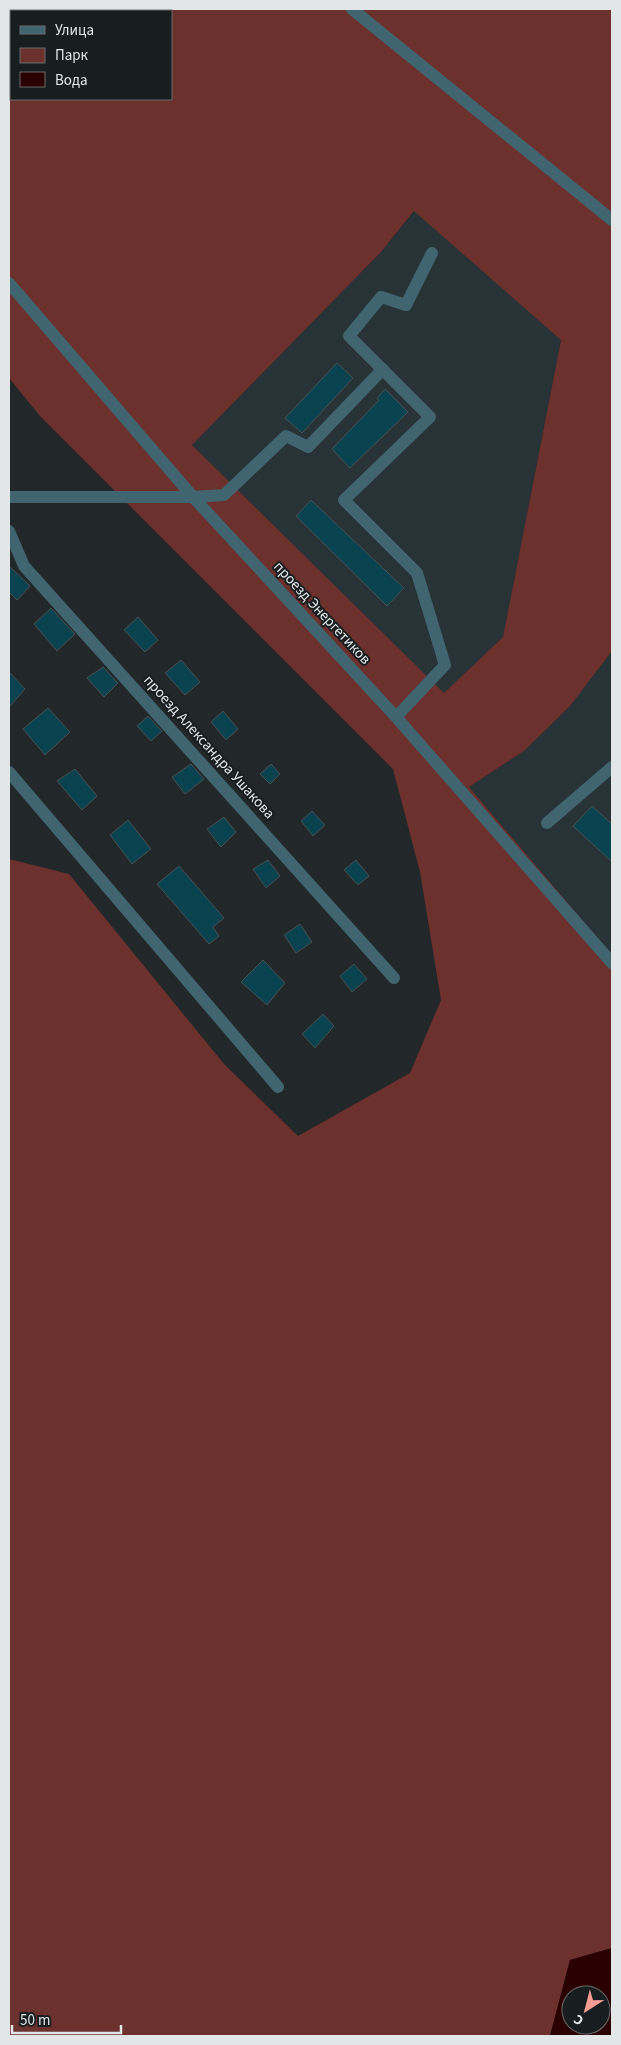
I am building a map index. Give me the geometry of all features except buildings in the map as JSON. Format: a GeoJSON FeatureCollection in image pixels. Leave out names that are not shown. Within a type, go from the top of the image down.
{"type":"FeatureCollection","features":[{"type":"Feature","properties":{"kind":"street"},"geometry":{"type":"LineString","coordinates":[[352,9],[612,220]]}},
{"type":"Feature","properties":{"kind":"street"},"geometry":{"type":"LineString","coordinates":[[396,716],[445,665],[416,573],[344,500],[430,417],[349,336],[381,297],[406,304],[432,253]]}},
{"type":"Feature","properties":{"kind":"street","name":"проезд Энергетиков"},"geometry":{"type":"LineString","coordinates":[[9,283],[193,497],[396,716],[612,963]]}},
{"type":"Feature","properties":{"kind":"street"},"geometry":{"type":"LineString","coordinates":[[9,497],[193,497],[224,495],[286,436],[308,447],[383,370]]}},
{"type":"Feature","properties":{"kind":"street","name":"проезд Александра Ушакова"},"geometry":{"type":"LineString","coordinates":[[9,531],[24,566],[394,978]]}},
{"type":"Feature","properties":{"kind":"street"},"geometry":{"type":"LineString","coordinates":[[547,824],[612,767]]}},
{"type":"Feature","properties":{"kind":"street"},"geometry":{"type":"LineString","coordinates":[[9,772],[278,1087]]}},
{"type":"Feature","properties":{"kind":"shaded area"},"geometry":{"type":"Polygon","coordinates":[[[415,211],[561,339],[503,637],[444,694],[192,445],[381,252],[415,211]]]}},
{"type":"Feature","properties":{"kind":"shaded area"},"geometry":{"type":"Polygon","coordinates":[[[612,651],[612,955],[469,787],[524,751],[570,706],[612,651]]]}},
{"type":"Feature","properties":{"kind":"green space"},"geometry":{"type":"Polygon","coordinates":[[[9,9],[612,9],[612,651],[570,706],[524,751],[469,787],[612,955],[612,1948],[570,1960],[563,1985],[561,1985],[561,1994],[550,2036],[9,2036],[9,859],[69,874],[224,1064],[298,1136],[410,1073],[441,1000],[420,872],[393,769],[40,416],[9,378],[9,9]],[[414,211],[381,252],[192,445],[444,693],[503,637],[561,340],[414,211]]]}},
{"type":"Feature","properties":{"kind":"water"},"geometry":{"type":"Polygon","coordinates":[[[612,1948],[612,2036],[550,2036],[561,1994],[561,2035],[611,2035],[611,1985],[563,1985],[570,1960],[612,1948]]]}}]}
